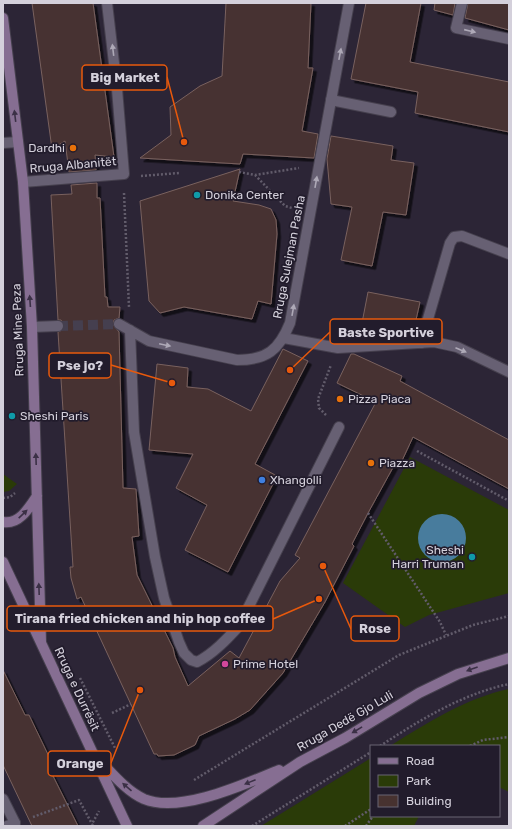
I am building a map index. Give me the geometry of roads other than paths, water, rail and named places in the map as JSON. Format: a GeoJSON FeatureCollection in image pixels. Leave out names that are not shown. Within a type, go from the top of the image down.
{"type":"FeatureCollection","features":[{"type":"Feature","properties":{"kind":"main road","name":"Rruga Mine Peza"},"geometry":{"type":"LineString","coordinates":[[3,18],[23,182],[32,327],[41,642]]}},
{"type":"Feature","properties":{"kind":"main road"},"geometry":{"type":"LineString","coordinates":[[3,522],[7,523],[16,520],[26,512],[36,491]]}},
{"type":"Feature","properties":{"kind":"main road","name":"Rruga e Durrësit"},"geometry":{"type":"LineString","coordinates":[[3,562],[127,826]]}},
{"type":"Feature","properties":{"kind":"main road","name":"Rruga Dedë Gjo Luli"},"geometry":{"type":"LineString","coordinates":[[203,826],[300,762],[345,738],[419,693],[458,674],[509,658]]}},
{"type":"Feature","properties":{"kind":"main road"},"geometry":{"type":"LineString","coordinates":[[93,755],[134,793],[145,799],[162,802],[194,800],[207,797],[300,762]]}},
{"type":"Feature","properties":{"kind":"street","name":"Rruga Albanitët"},"geometry":{"type":"LineString","coordinates":[[23,182],[124,174],[117,89],[107,3]]}},
{"type":"Feature","properties":{"kind":"street","name":"Rruga Sulejman Pasha"},"geometry":{"type":"LineString","coordinates":[[119,324],[149,341],[237,360],[251,360],[264,356],[276,348],[284,338],[290,323],[349,3]]}},
{"type":"Feature","properties":{"kind":"street"},"geometry":{"type":"LineString","coordinates":[[462,3],[456,28],[509,39]]}},
{"type":"Feature","properties":{"kind":"street"},"geometry":{"type":"LineString","coordinates":[[331,100],[391,112]]}},
{"type":"Feature","properties":{"kind":"street"},"geometry":{"type":"LineString","coordinates":[[3,143],[18,142]]}},
{"type":"Feature","properties":{"kind":"street"},"geometry":{"type":"LineString","coordinates":[[420,343],[450,243],[454,238],[462,236],[509,254]]}},
{"type":"Feature","properties":{"kind":"street"},"geometry":{"type":"LineString","coordinates":[[32,327],[58,326]]}},
{"type":"Feature","properties":{"kind":"street"},"geometry":{"type":"LineString","coordinates":[[130,330],[134,432],[155,557],[164,598],[179,642],[184,654],[191,660],[197,662],[205,659],[239,626],[339,427]]}},
{"type":"Feature","properties":{"kind":"street"},"geometry":{"type":"LineString","coordinates":[[284,338],[338,348],[434,342],[456,347],[509,372]]}},
{"type":"Feature","properties":{"kind":"street"},"geometry":{"type":"LineString","coordinates":[[3,799],[11,824]]}},
{"type":"Feature","properties":{"kind":"water"},"geometry":{"type":"Polygon","coordinates":[[[442,514],[451,516],[459,521],[464,529],[466,538],[464,547],[459,555],[451,560],[442,562],[433,560],[425,555],[420,547],[418,538],[420,529],[425,521],[433,516],[442,514]]]}},
{"type":"Feature","properties":{"kind":"tunnel"},"geometry":{"type":"LineString","coordinates":[[58,326],[119,324]]}},
{"type":"Feature","properties":{"kind":"place","name":"Big Market"},"geometry":{"type":"Point","coordinates":[184,142]}},
{"type":"Feature","properties":{"kind":"place","name":"Dardhi"},"geometry":{"type":"Point","coordinates":[73,148]}},
{"type":"Feature","properties":{"kind":"place","name":"Donika Center"},"geometry":{"type":"Point","coordinates":[197,195]}},
{"type":"Feature","properties":{"kind":"place","name":"Baste Sportive"},"geometry":{"type":"Point","coordinates":[290,370]}},
{"type":"Feature","properties":{"kind":"place","name":"Pse jo?"},"geometry":{"type":"Point","coordinates":[172,383]}},
{"type":"Feature","properties":{"kind":"place","name":"Pizza Piaca"},"geometry":{"type":"Point","coordinates":[340,399]}},
{"type":"Feature","properties":{"kind":"place","name":"Sheshi Paris"},"geometry":{"type":"Point","coordinates":[12,416]}},
{"type":"Feature","properties":{"kind":"place","name":"Piazza"},"geometry":{"type":"Point","coordinates":[371,463]}},
{"type":"Feature","properties":{"kind":"place","name":"Xhangolli"},"geometry":{"type":"Point","coordinates":[262,480]}},
{"type":"Feature","properties":{"kind":"place","name":"Sheshi Harri Truman"},"geometry":{"type":"Point","coordinates":[472,557]}},
{"type":"Feature","properties":{"kind":"place","name":"Rose"},"geometry":{"type":"Point","coordinates":[323,566]}},
{"type":"Feature","properties":{"kind":"place","name":"Tirana fried chicken and hip hop coffee"},"geometry":{"type":"Point","coordinates":[319,599]}},
{"type":"Feature","properties":{"kind":"place","name":"Prime Hotel"},"geometry":{"type":"Point","coordinates":[225,664]}},
{"type":"Feature","properties":{"kind":"place","name":"Orange"},"geometry":{"type":"Point","coordinates":[140,690]}}]}
